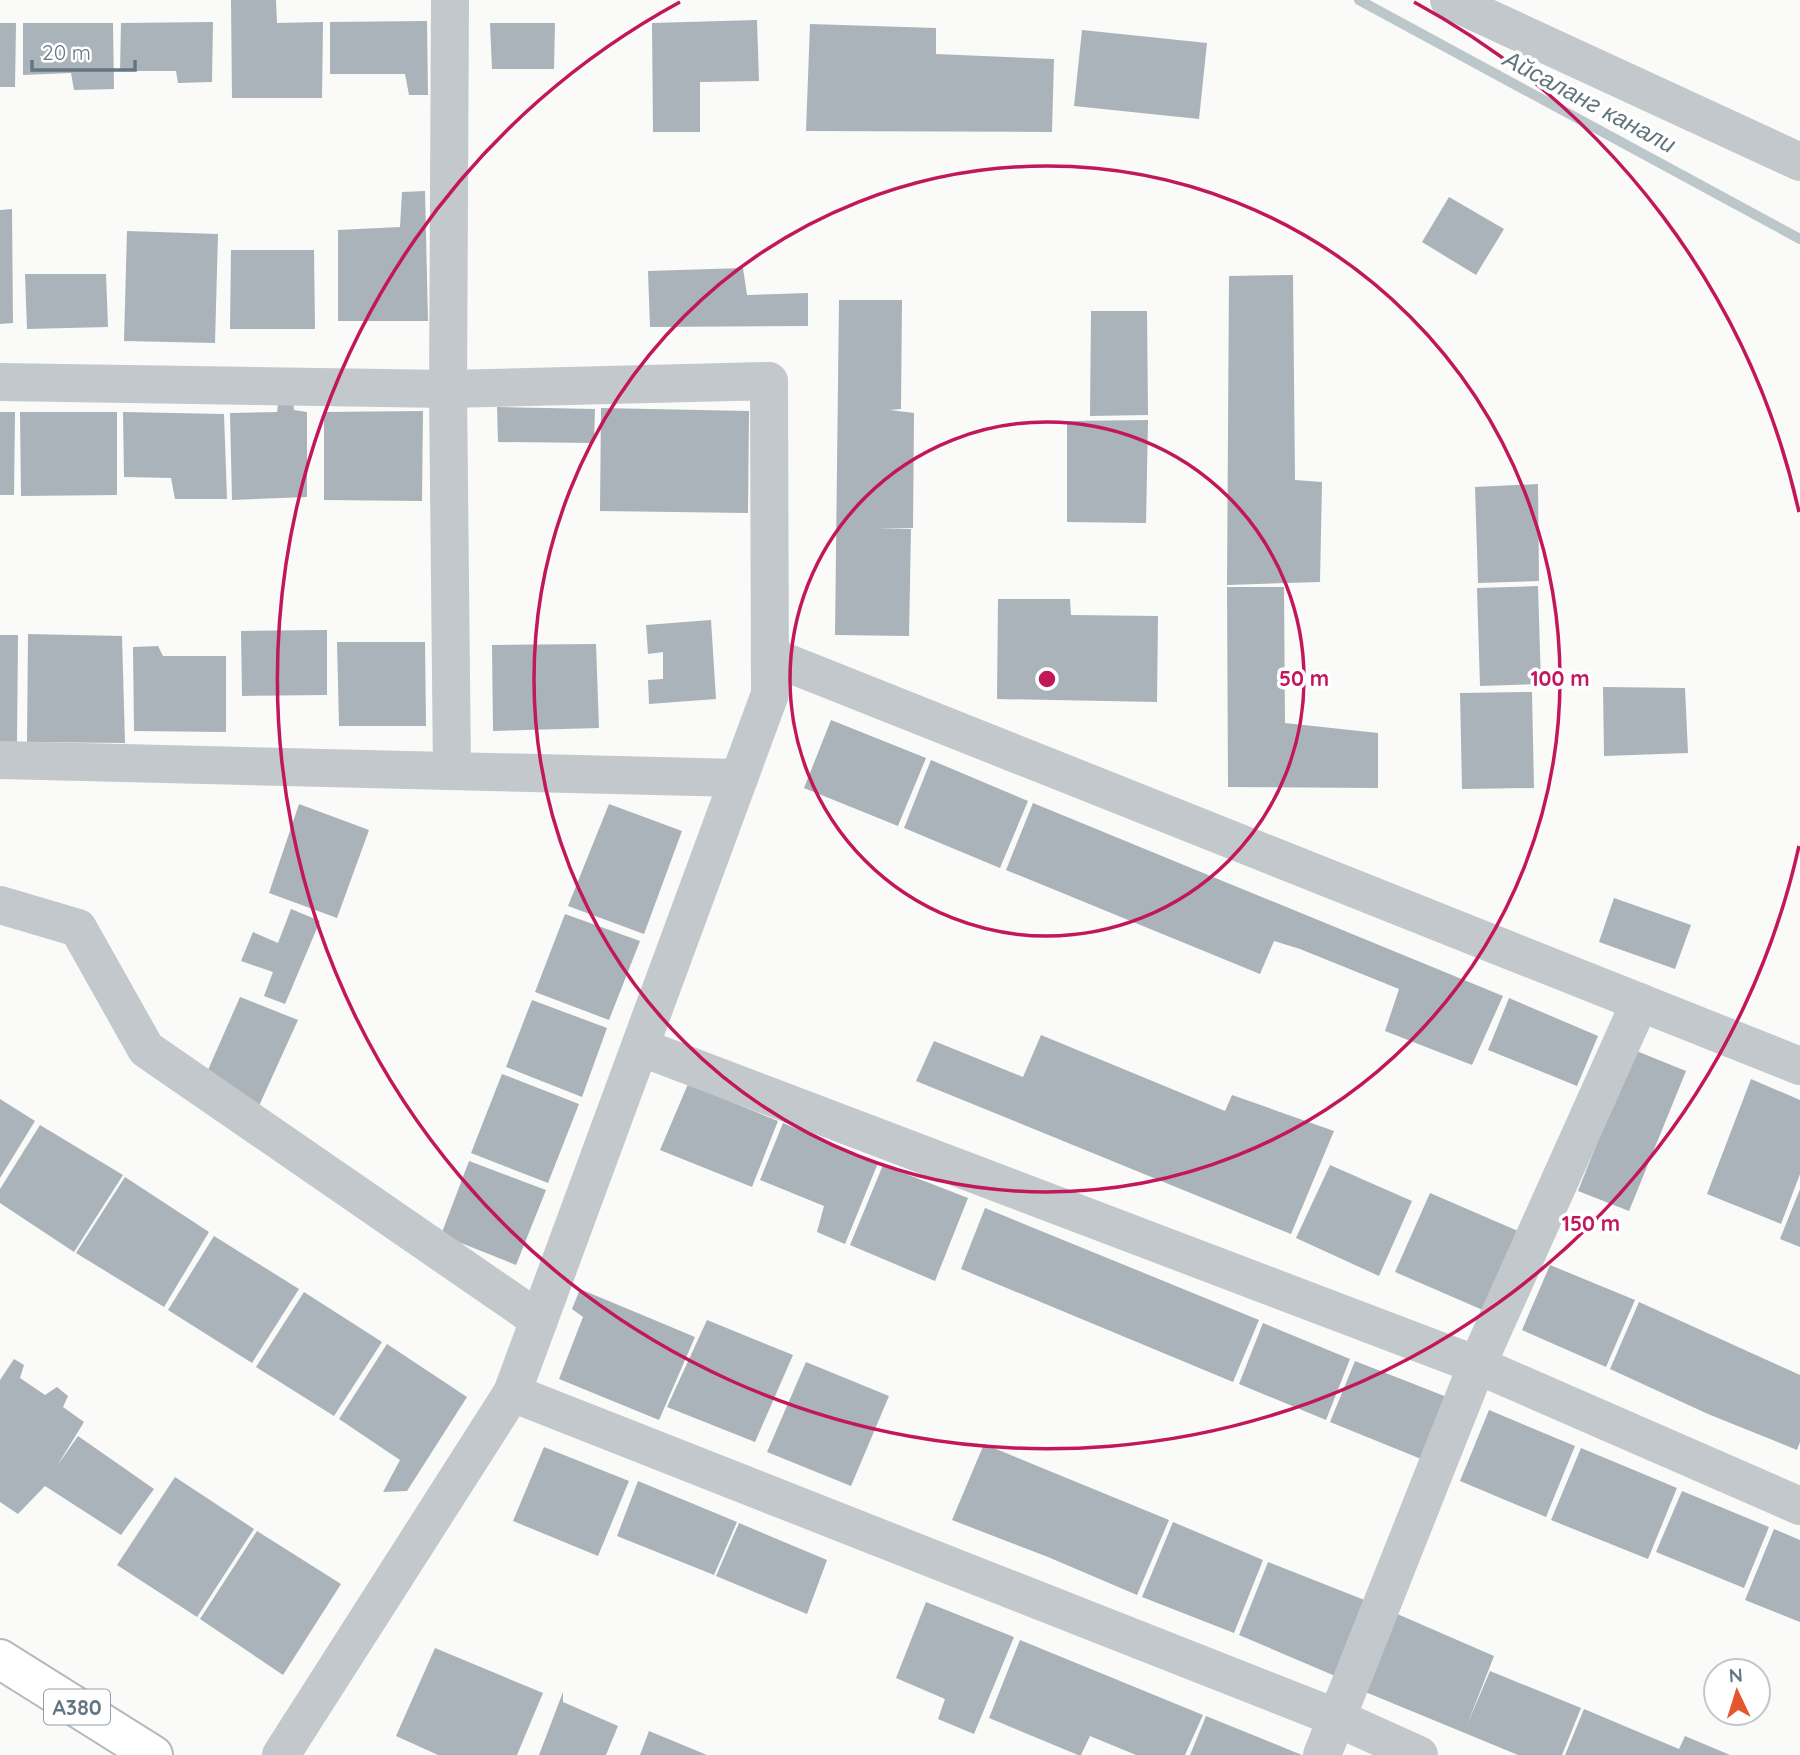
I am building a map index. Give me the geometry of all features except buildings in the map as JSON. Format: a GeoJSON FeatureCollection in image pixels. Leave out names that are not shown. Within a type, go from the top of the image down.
{"type":"FeatureCollection","features":[{"type":"Feature","properties":{"kind":"highway","name":"A380"},"geometry":{"type":"LineString","coordinates":[[0,1659],[153,1755]]}},
{"type":"Feature","properties":{"kind":"street"},"geometry":{"type":"LineString","coordinates":[[450,0],[448,389],[452,771]]}},
{"type":"Feature","properties":{"kind":"street"},"geometry":{"type":"LineString","coordinates":[[1449,0],[1800,162]]}},
{"type":"Feature","properties":{"kind":"street"},"geometry":{"type":"LineString","coordinates":[[0,382],[448,389],[769,381],[770,694],[512,1392],[281,1755]]}},
{"type":"Feature","properties":{"kind":"street"},"geometry":{"type":"LineString","coordinates":[[770,656],[1800,1066]]}},
{"type":"Feature","properties":{"kind":"street"},"geometry":{"type":"LineString","coordinates":[[0,760],[739,778]]}},
{"type":"Feature","properties":{"kind":"street"},"geometry":{"type":"LineString","coordinates":[[0,905],[78,928],[146,1049],[539,1320]]}},
{"type":"Feature","properties":{"kind":"street"},"geometry":{"type":"LineString","coordinates":[[1322,1755],[1477,1365],[1640,1002]]}},
{"type":"Feature","properties":{"kind":"street"},"geometry":{"type":"LineString","coordinates":[[640,1046],[1477,1365],[1800,1506]]}},
{"type":"Feature","properties":{"kind":"street"},"geometry":{"type":"LineString","coordinates":[[512,1392],[1337,1717],[1419,1755]]}},
{"type":"Feature","properties":{"kind":"waterway","name":"Айсаланг канали"},"geometry":{"type":"LineString","coordinates":[[1359,0],[1800,239]]}}]}
